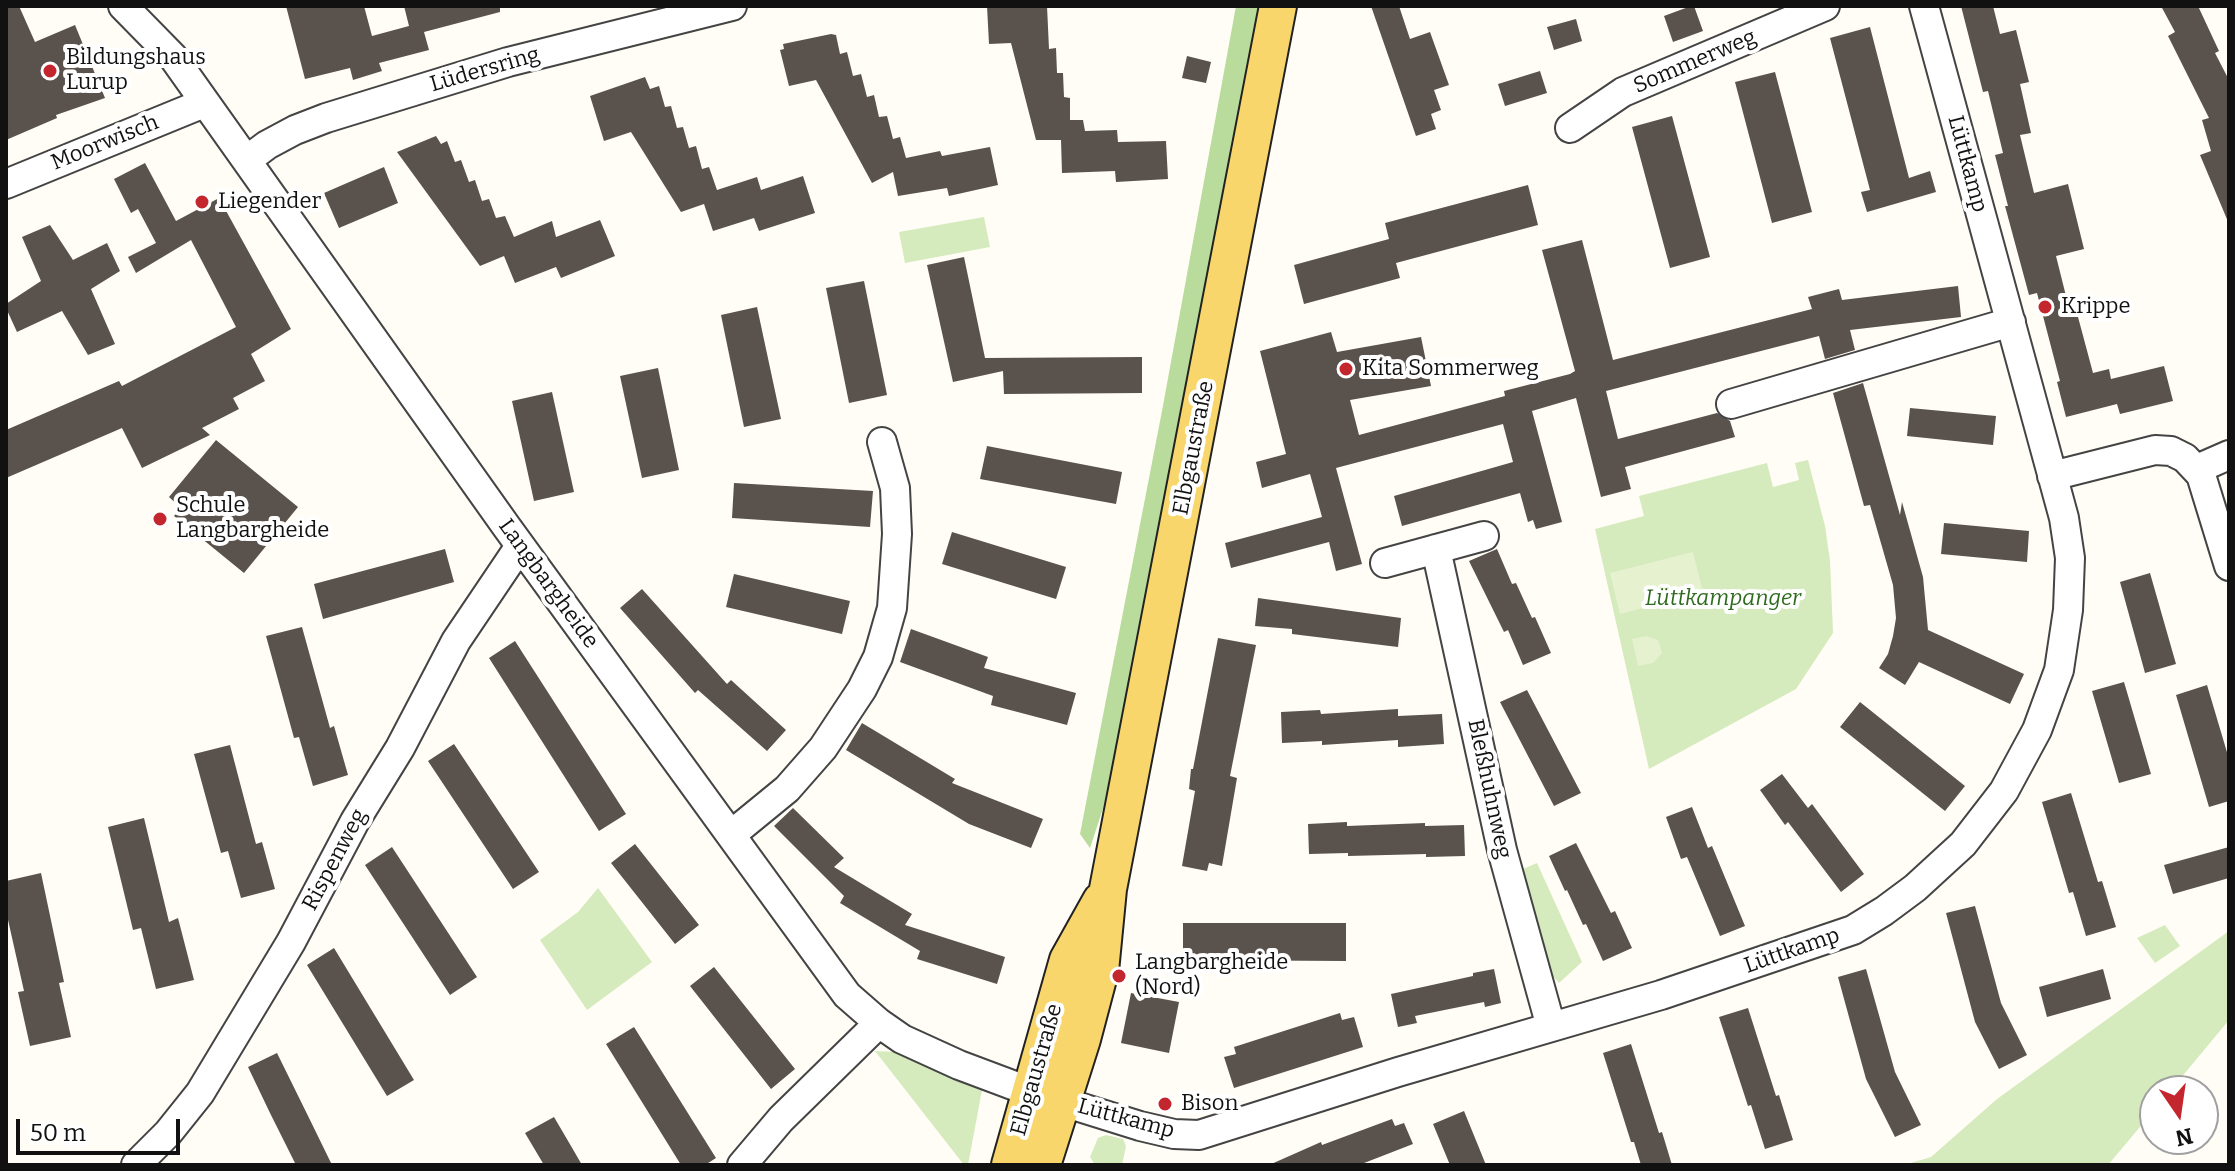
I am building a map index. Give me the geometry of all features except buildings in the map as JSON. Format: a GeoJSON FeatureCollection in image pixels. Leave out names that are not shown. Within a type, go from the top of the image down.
{"type":"FeatureCollection","features":[{"type":"Feature","properties":{"kind":"main road","name":"Elbgaustraße"},"geometry":{"type":"LineString","coordinates":[[1010,1165],[1047,1097],[1100,971],[1108,889],[1278,6]]}},
{"type":"Feature","properties":{"kind":"main road","name":"Elbgaustraße"},"geometry":{"type":"LineString","coordinates":[[1042,1165],[1047,1097]]}},
{"type":"Feature","properties":{"kind":"street","name":"Langbargheide"},"geometry":{"type":"LineString","coordinates":[[123,6],[173,57],[520,546],[847,995],[879,1023],[930,1054],[1047,1097]]}},
{"type":"Feature","properties":{"kind":"street","name":"Lüdersring"},"geometry":{"type":"LineString","coordinates":[[247,160],[281,138],[326,118],[508,62],[732,6]]}},
{"type":"Feature","properties":{"kind":"street","name":"Sommerweg"},"geometry":{"type":"LineString","coordinates":[[1570,128],[1623,92],[1825,6]]}},
{"type":"Feature","properties":{"kind":"street","name":"Lüttkamp"},"geometry":{"type":"LineString","coordinates":[[1047,1097],[1140,1126],[1174,1134],[1199,1135],[1692,985],[1853,930],[1915,888],[1963,844],[2004,791],[2037,730],[2059,670],[2068,610],[2070,558],[2064,518],[1924,6]]}},
{"type":"Feature","properties":{"kind":"street","name":"Moorwisch"},"geometry":{"type":"LineString","coordinates":[[6,184],[204,103]]}},
{"type":"Feature","properties":{"kind":"street"},"geometry":{"type":"LineString","coordinates":[[1731,404],[2011,322]]}},
{"type":"Feature","properties":{"kind":"street"},"geometry":{"type":"LineString","coordinates":[[732,834],[787,789],[823,748],[862,689],[878,657],[892,608],[897,534],[893,477],[882,442]]}},
{"type":"Feature","properties":{"kind":"street"},"geometry":{"type":"LineString","coordinates":[[2052,476],[2155,450],[2171,451],[2185,458],[2197,469],[2209,495],[2229,566]]}},
{"type":"Feature","properties":{"kind":"street"},"geometry":{"type":"LineString","coordinates":[[2197,469],[2229,455]]}},
{"type":"Feature","properties":{"kind":"street"},"geometry":{"type":"LineString","coordinates":[[1385,563],[1484,536]]}},
{"type":"Feature","properties":{"kind":"street","name":"Rispenweg"},"geometry":{"type":"LineString","coordinates":[[136,1165],[168,1133],[200,1093],[291,942],[456,641],[520,546]]}},
{"type":"Feature","properties":{"kind":"street","name":"Bleßhuhnweg"},"geometry":{"type":"LineString","coordinates":[[1436,549],[1502,850],[1551,1027]]}},
{"type":"Feature","properties":{"kind":"street"},"geometry":{"type":"LineString","coordinates":[[742,1165],[781,1119],[879,1023]]}},
{"type":"Feature","properties":{"kind":"green space"},"geometry":{"type":"Polygon","coordinates":[[[1236,6],[1262,6],[1125,742],[1090,848],[1080,834],[1236,6]]]}},
{"type":"Feature","properties":{"kind":"green space"},"geometry":{"type":"Polygon","coordinates":[[[984,217],[990,247],[905,263],[899,232],[984,217]]]}},
{"type":"Feature","properties":{"kind":"green space","name":"Lüttkampanger"},"geometry":{"type":"Polygon","coordinates":[[[1808,460],[1825,526],[1833,633],[1796,689],[1649,769],[1595,529],[1644,516],[1639,496],[1767,463],[1773,487],[1799,480],[1795,463],[1808,460]]]}},
{"type":"Feature","properties":{"kind":"green space"},"geometry":{"type":"Polygon","coordinates":[[[1693,552],[1703,592],[1620,614],[1610,573],[1693,552]]]}},
{"type":"Feature","properties":{"kind":"green space"},"geometry":{"type":"Polygon","coordinates":[[[1646,636],[1658,640],[1662,653],[1653,663],[1638,666],[1632,639],[1646,636]]]}},
{"type":"Feature","properties":{"kind":"green space"},"geometry":{"type":"Polygon","coordinates":[[[1537,863],[1582,962],[1559,983],[1552,975],[1523,869],[1537,863]]]}},
{"type":"Feature","properties":{"kind":"green space"},"geometry":{"type":"Polygon","coordinates":[[[598,888],[652,962],[587,1010],[540,940],[578,912],[598,888]]]}},
{"type":"Feature","properties":{"kind":"green space"},"geometry":{"type":"Polygon","coordinates":[[[2165,925],[2180,946],[2155,963],[2137,938],[2165,925]]]}},
{"type":"Feature","properties":{"kind":"green space"},"geometry":{"type":"Polygon","coordinates":[[[2229,931],[2229,1020],[2183,1075],[2139,1075],[2139,1128],[2108,1165],[1904,1165],[1931,1157],[1997,1099],[2229,931]]]}},
{"type":"Feature","properties":{"kind":"green space"},"geometry":{"type":"Polygon","coordinates":[[[875,1051],[896,1052],[982,1090],[968,1165],[964,1165],[875,1051]]]}},
{"type":"Feature","properties":{"kind":"green space"},"geometry":{"type":"Polygon","coordinates":[[[1106,1135],[1123,1139],[1126,1146],[1122,1165],[1095,1165],[1090,1157],[1098,1138],[1106,1135]]]}},
{"type":"Feature","properties":{"kind":"place","name":"Bildungshaus Lurup"},"geometry":{"type":"Point","coordinates":[50,71]}},
{"type":"Feature","properties":{"kind":"place","name":"Liegender"},"geometry":{"type":"Point","coordinates":[202,202]}},
{"type":"Feature","properties":{"kind":"place","name":"Krippe"},"geometry":{"type":"Point","coordinates":[2045,307]}},
{"type":"Feature","properties":{"kind":"place","name":"Kita Sommerweg"},"geometry":{"type":"Point","coordinates":[1346,369]}},
{"type":"Feature","properties":{"kind":"place","name":"Schule Langbargheide"},"geometry":{"type":"Point","coordinates":[160,519]}},
{"type":"Feature","properties":{"kind":"place","name":"Langbargheide (Nord)"},"geometry":{"type":"Point","coordinates":[1119,976]}},
{"type":"Feature","properties":{"kind":"place","name":"Bison"},"geometry":{"type":"Point","coordinates":[1165,1104]}}]}
